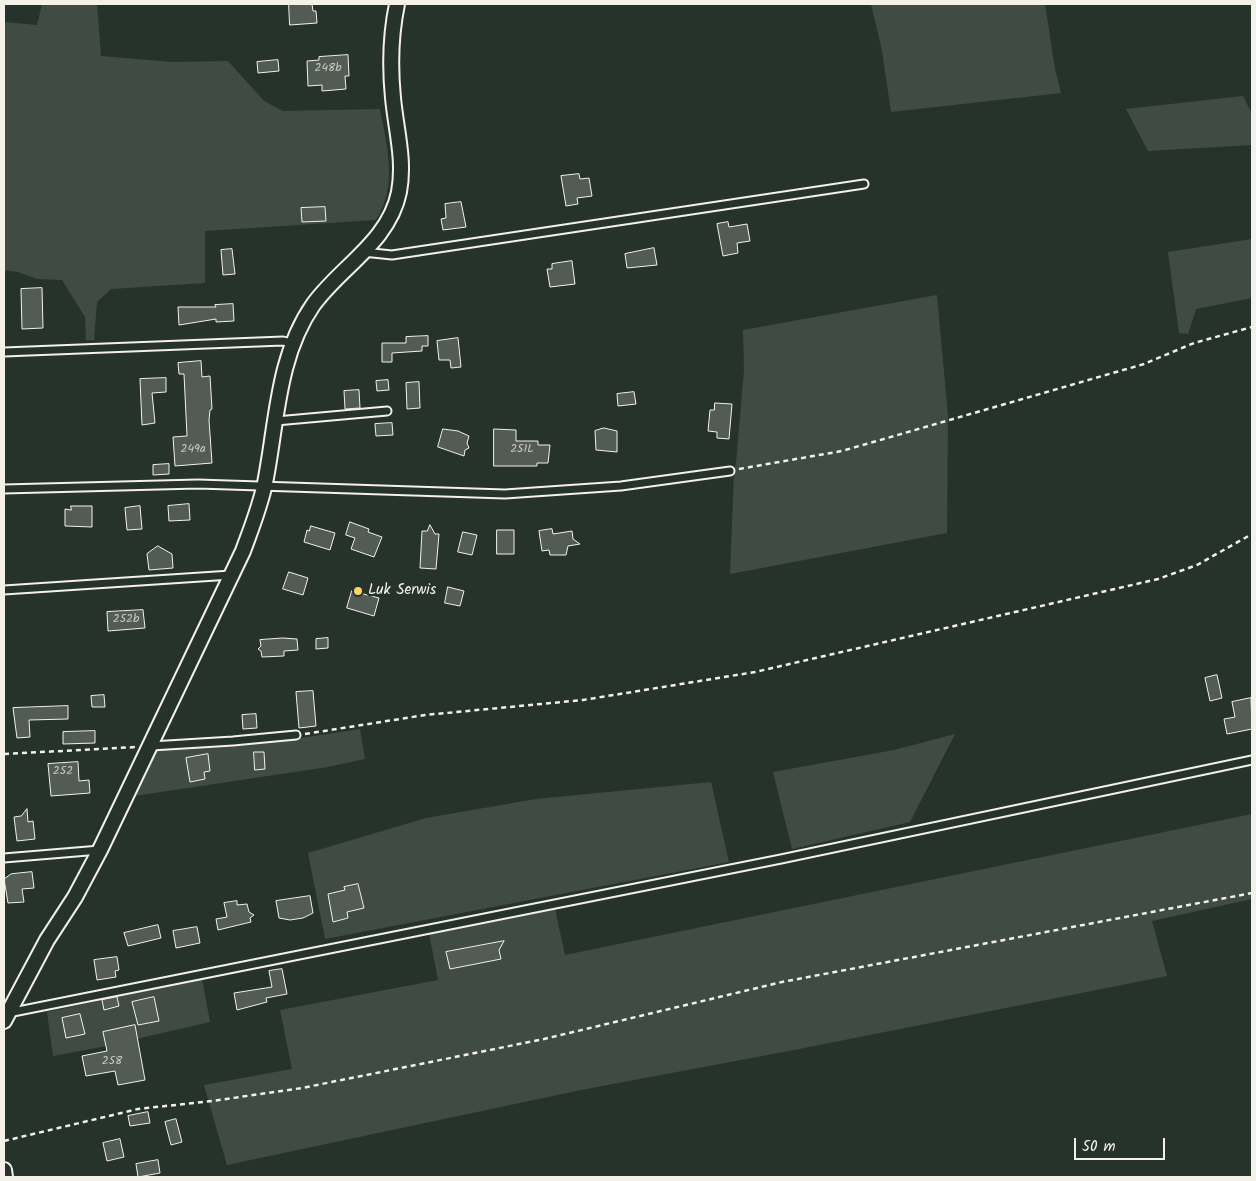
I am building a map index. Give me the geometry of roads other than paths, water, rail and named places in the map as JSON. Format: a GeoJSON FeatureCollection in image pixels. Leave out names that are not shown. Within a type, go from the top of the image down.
{"type":"FeatureCollection","features":[{"type":"Feature","properties":{"kind":"street"},"geometry":{"type":"LineString","coordinates":[[5,1017],[100,850],[232,575],[256,518],[265,485],[292,343],[313,305],[376,238],[392,214],[399,193],[402,172],[392,72],[398,4]]}},
{"type":"Feature","properties":{"kind":"street"},"geometry":{"type":"LineString","coordinates":[[4,1170],[5,1177]]}},
{"type":"Feature","properties":{"kind":"lane"},"geometry":{"type":"LineString","coordinates":[[363,252],[392,255],[864,184]]}},
{"type":"Feature","properties":{"kind":"lane"},"geometry":{"type":"LineString","coordinates":[[4,352],[134,349],[283,341],[292,343]]}},
{"type":"Feature","properties":{"kind":"lane"},"geometry":{"type":"LineString","coordinates":[[276,420],[387,411]]}},
{"type":"Feature","properties":{"kind":"lane"},"geometry":{"type":"LineString","coordinates":[[4,490],[198,484],[505,494],[621,486],[730,471]]}},
{"type":"Feature","properties":{"kind":"lane"},"geometry":{"type":"LineString","coordinates":[[4,590],[232,575]]}},
{"type":"Feature","properties":{"kind":"lane"},"geometry":{"type":"LineString","coordinates":[[151,747],[296,735]]}},
{"type":"Feature","properties":{"kind":"lane"},"geometry":{"type":"LineString","coordinates":[[5,1017],[771,861],[1252,760]]}},
{"type":"Feature","properties":{"kind":"lane"},"geometry":{"type":"LineString","coordinates":[[4,858],[100,850]]}},
{"type":"Feature","properties":{"kind":"place","name":"Luk Serwis"},"geometry":{"type":"Point","coordinates":[358,591]}}]}
